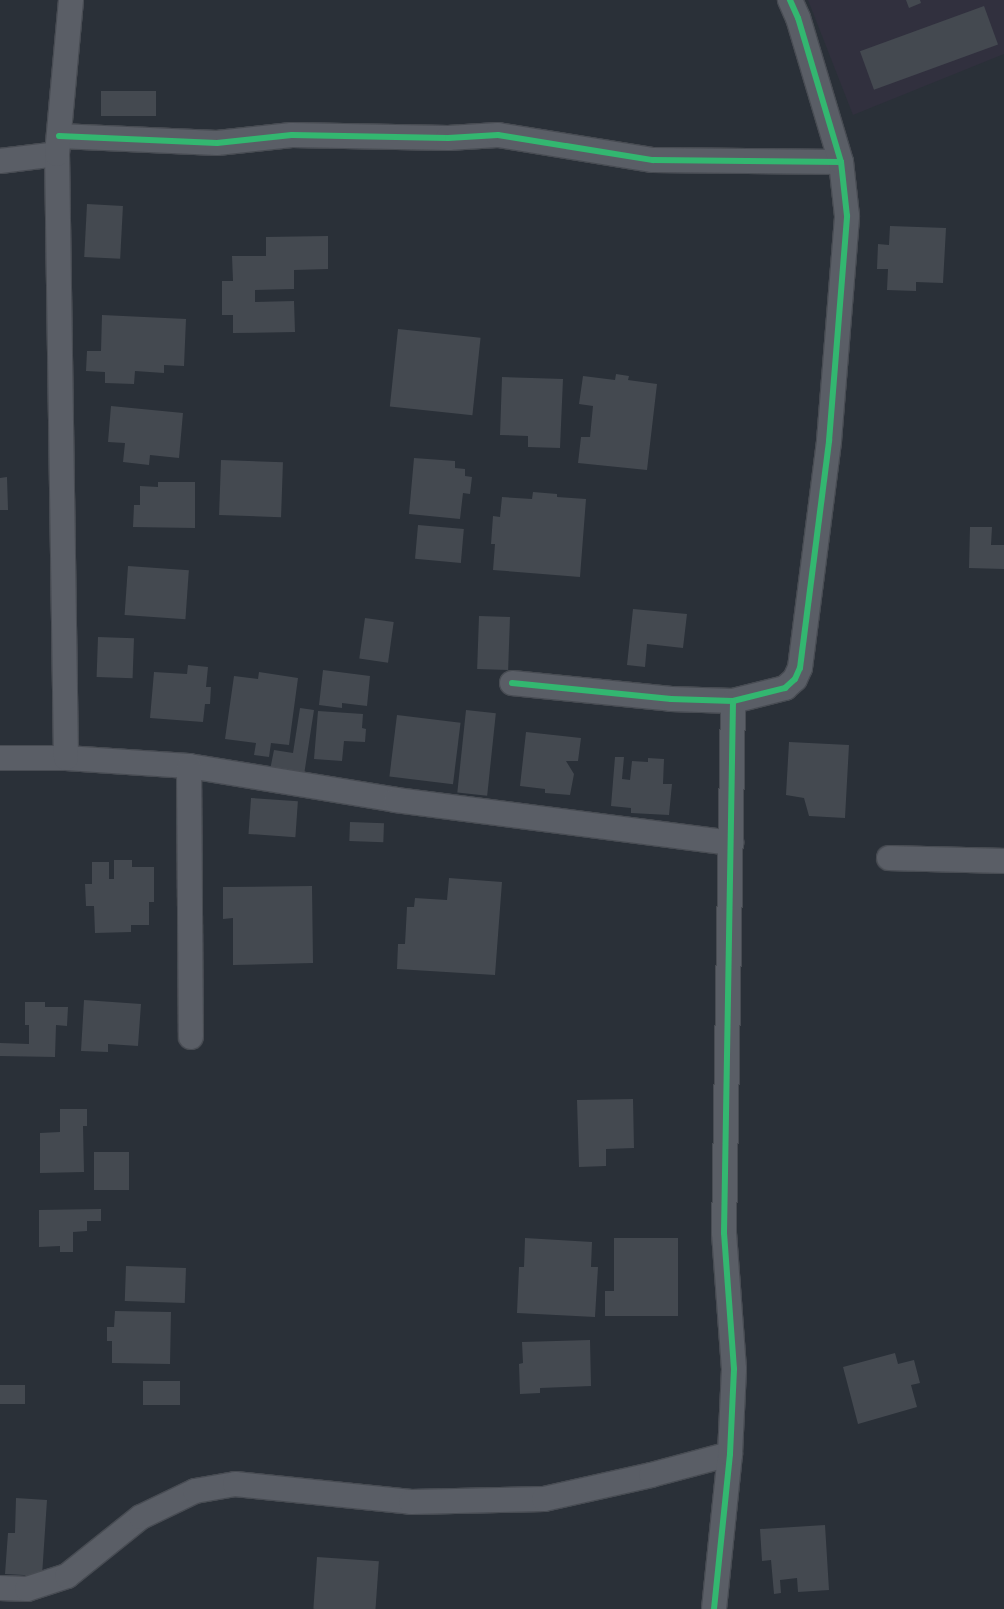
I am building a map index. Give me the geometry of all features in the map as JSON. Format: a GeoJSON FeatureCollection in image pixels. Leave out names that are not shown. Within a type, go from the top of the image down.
{"type":"FeatureCollection","features":[{"type":"Feature","properties":{"kind":"street"},"geometry":{"type":"LineString","coordinates":[[66,758],[58,145],[71,0]]}},
{"type":"Feature","properties":{"kind":"street"},"geometry":{"type":"LineString","coordinates":[[512,683],[671,699],[734,702],[785,688],[795,679],[800,668],[829,441],[848,216],[841,162],[798,18],[790,0]]}},
{"type":"Feature","properties":{"kind":"street"},"geometry":{"type":"LineString","coordinates":[[0,161],[58,145],[217,144],[292,135],[448,138],[498,135],[653,160],[841,162]]}},
{"type":"Feature","properties":{"kind":"street"},"geometry":{"type":"LineString","coordinates":[[714,1609],[730,1454],[734,1369],[724,1233],[734,702]]}},
{"type":"Feature","properties":{"kind":"street"},"geometry":{"type":"LineString","coordinates":[[0,758],[66,758],[189,766],[396,800],[731,843]]}},
{"type":"Feature","properties":{"kind":"street"},"geometry":{"type":"LineString","coordinates":[[189,766],[191,1037]]}},
{"type":"Feature","properties":{"kind":"street"},"geometry":{"type":"LineString","coordinates":[[889,858],[1004,861]]}},
{"type":"Feature","properties":{"kind":"street"},"geometry":{"type":"LineString","coordinates":[[0,1588],[27,1589],[67,1576],[141,1517],[196,1491],[235,1484],[411,1502],[544,1499],[651,1475],[730,1454]]}},
{"type":"Feature","properties":{"kind":"shaded area"},"geometry":{"type":"Polygon","coordinates":[[[808,0],[1004,0],[1004,54],[853,115],[808,0]]]}},
{"type":"Feature","properties":{"kind":"building"},"geometry":{"type":"Polygon","coordinates":[[[906,0],[920,0],[921,3],[909,8],[906,0]]]}},
{"type":"Feature","properties":{"kind":"building"},"geometry":{"type":"Polygon","coordinates":[[[984,6],[998,45],[874,90],[860,51],[984,6]]]}},
{"type":"Feature","properties":{"kind":"building"},"geometry":{"type":"Polygon","coordinates":[[[101,91],[156,91],[156,116],[101,116],[101,91]]]}},
{"type":"Feature","properties":{"kind":"building"},"geometry":{"type":"Polygon","coordinates":[[[87,204],[123,206],[120,259],[84,257],[87,204]]]}},
{"type":"Feature","properties":{"kind":"building"},"geometry":{"type":"Polygon","coordinates":[[[890,226],[946,228],[943,283],[916,282],[916,291],[887,290],[888,269],[877,269],[878,244],[889,245],[890,226]]]}},
{"type":"Feature","properties":{"kind":"building"},"geometry":{"type":"Polygon","coordinates":[[[328,236],[328,269],[294,270],[294,289],[255,290],[255,302],[294,301],[295,332],[233,333],[233,315],[222,315],[222,281],[233,281],[232,256],[266,256],[266,237],[328,236]]]}},
{"type":"Feature","properties":{"kind":"building"},"geometry":{"type":"Polygon","coordinates":[[[102,315],[186,319],[184,366],[164,365],[164,373],[135,371],[134,384],[105,383],[105,372],[86,371],[87,351],[101,351],[102,315]]]}},
{"type":"Feature","properties":{"kind":"building"},"geometry":{"type":"Polygon","coordinates":[[[398,329],[481,338],[472,415],[390,407],[398,329]]]}},
{"type":"Feature","properties":{"kind":"building"},"geometry":{"type":"Polygon","coordinates":[[[616,374],[629,376],[628,380],[657,384],[647,470],[578,463],[581,437],[590,437],[593,406],[579,404],[583,376],[615,380],[616,374]]]}},
{"type":"Feature","properties":{"kind":"building"},"geometry":{"type":"Polygon","coordinates":[[[502,377],[563,379],[560,448],[528,447],[528,436],[500,435],[502,377]]]}},
{"type":"Feature","properties":{"kind":"building"},"geometry":{"type":"Polygon","coordinates":[[[111,406],[183,413],[179,458],[150,455],[149,465],[123,462],[125,443],[108,442],[111,406]]]}},
{"type":"Feature","properties":{"kind":"building"},"geometry":{"type":"Polygon","coordinates":[[[414,458],[455,461],[455,468],[465,469],[465,476],[472,477],[470,494],[463,493],[460,519],[409,514],[414,458]]]}},
{"type":"Feature","properties":{"kind":"building"},"geometry":{"type":"Polygon","coordinates":[[[221,460],[283,462],[281,517],[219,515],[221,460]]]}},
{"type":"Feature","properties":{"kind":"building"},"geometry":{"type":"Polygon","coordinates":[[[7,477],[8,510],[0,510],[0,478],[7,477]]]}},
{"type":"Feature","properties":{"kind":"building"},"geometry":{"type":"Polygon","coordinates":[[[158,482],[195,482],[195,528],[133,527],[134,505],[140,505],[140,486],[158,487],[158,482]]]}},
{"type":"Feature","properties":{"kind":"building"},"geometry":{"type":"Polygon","coordinates":[[[533,492],[557,494],[557,497],[586,499],[580,577],[493,570],[495,544],[491,544],[493,516],[500,517],[502,497],[532,499],[533,492]]]}},
{"type":"Feature","properties":{"kind":"building"},"geometry":{"type":"Polygon","coordinates":[[[418,525],[464,529],[461,563],[415,559],[418,525]]]}},
{"type":"Feature","properties":{"kind":"building"},"geometry":{"type":"Polygon","coordinates":[[[970,527],[992,527],[991,545],[1004,545],[1004,569],[969,568],[970,527]]]}},
{"type":"Feature","properties":{"kind":"building"},"geometry":{"type":"Polygon","coordinates":[[[128,566],[189,570],[185,619],[125,615],[128,566]]]}},
{"type":"Feature","properties":{"kind":"building"},"geometry":{"type":"Polygon","coordinates":[[[633,609],[687,614],[683,648],[647,644],[645,667],[627,665],[633,609]]]}},
{"type":"Feature","properties":{"kind":"building"},"geometry":{"type":"Polygon","coordinates":[[[479,616],[510,617],[508,670],[477,669],[479,616]]]}},
{"type":"Feature","properties":{"kind":"building"},"geometry":{"type":"Polygon","coordinates":[[[365,618],[394,622],[388,663],[359,659],[365,618]]]}},
{"type":"Feature","properties":{"kind":"building"},"geometry":{"type":"Polygon","coordinates":[[[98,637],[134,638],[133,678],[97,677],[98,637]]]}},
{"type":"Feature","properties":{"kind":"building"},"geometry":{"type":"Polygon","coordinates":[[[188,665],[208,667],[206,687],[211,687],[210,704],[205,704],[203,722],[150,718],[154,672],[187,674],[188,665]]]}},
{"type":"Feature","properties":{"kind":"building"},"geometry":{"type":"Polygon","coordinates":[[[323,670],[370,676],[367,706],[342,703],[342,708],[319,705],[323,670]]]}},
{"type":"Feature","properties":{"kind":"building"},"geometry":{"type":"Polygon","coordinates":[[[259,672],[298,678],[289,745],[271,743],[269,757],[254,755],[256,743],[225,739],[234,676],[258,679],[259,672]]]}},
{"type":"Feature","properties":{"kind":"building"},"geometry":{"type":"Polygon","coordinates":[[[300,708],[314,710],[304,775],[270,770],[274,750],[293,753],[300,708]]]}},
{"type":"Feature","properties":{"kind":"building"},"geometry":{"type":"Polygon","coordinates":[[[466,710],[496,713],[487,796],[457,793],[466,710]]]}},
{"type":"Feature","properties":{"kind":"building"},"geometry":{"type":"Polygon","coordinates":[[[318,711],[363,714],[362,728],[366,729],[365,742],[344,741],[342,761],[314,759],[318,711]]]}},
{"type":"Feature","properties":{"kind":"building"},"geometry":{"type":"Polygon","coordinates":[[[397,715],[461,723],[453,784],[389,777],[397,715]]]}},
{"type":"Feature","properties":{"kind":"building"},"geometry":{"type":"Polygon","coordinates":[[[526,732],[581,738],[578,761],[566,761],[574,774],[570,795],[545,793],[545,789],[520,786],[526,732]]]}},
{"type":"Feature","properties":{"kind":"building"},"geometry":{"type":"Polygon","coordinates":[[[789,742],[849,745],[845,818],[809,816],[804,798],[786,795],[789,742]]]}},
{"type":"Feature","properties":{"kind":"building"},"geometry":{"type":"Polygon","coordinates":[[[615,757],[624,757],[622,779],[630,780],[632,761],[648,762],[648,758],[664,759],[663,784],[672,784],[669,815],[631,813],[631,808],[611,806],[615,757]]]}},
{"type":"Feature","properties":{"kind":"building"},"geometry":{"type":"Polygon","coordinates":[[[251,798],[298,801],[295,837],[248,834],[251,798]]]}},
{"type":"Feature","properties":{"kind":"building"},"geometry":{"type":"Polygon","coordinates":[[[350,822],[384,823],[383,842],[349,841],[350,822]]]}},
{"type":"Feature","properties":{"kind":"building"},"geometry":{"type":"Polygon","coordinates":[[[114,860],[132,860],[132,867],[154,867],[154,902],[149,902],[149,925],[131,925],[131,932],[95,933],[94,906],[86,906],[85,884],[92,884],[92,862],[109,862],[109,879],[114,879],[114,860]]]}},
{"type":"Feature","properties":{"kind":"building"},"geometry":{"type":"Polygon","coordinates":[[[449,878],[502,882],[495,975],[397,969],[398,944],[405,944],[407,907],[414,907],[415,898],[447,900],[449,878]]]}},
{"type":"Feature","properties":{"kind":"building"},"geometry":{"type":"Polygon","coordinates":[[[312,886],[313,963],[233,965],[233,918],[223,919],[223,887],[312,886]]]}},
{"type":"Feature","properties":{"kind":"building"},"geometry":{"type":"Polygon","coordinates":[[[84,1000],[141,1004],[138,1046],[108,1044],[108,1052],[81,1051],[84,1000]]]}},
{"type":"Feature","properties":{"kind":"building"},"geometry":{"type":"Polygon","coordinates":[[[25,1002],[45,1002],[45,1007],[68,1007],[67,1026],[56,1025],[55,1057],[0,1056],[0,1043],[29,1044],[29,1025],[25,1025],[25,1002]]]}},
{"type":"Feature","properties":{"kind":"building"},"geometry":{"type":"Polygon","coordinates":[[[633,1099],[634,1148],[606,1149],[606,1166],[579,1167],[577,1100],[633,1099]]]}},
{"type":"Feature","properties":{"kind":"building"},"geometry":{"type":"Polygon","coordinates":[[[60,1109],[87,1109],[87,1126],[83,1126],[84,1172],[40,1173],[40,1133],[60,1132],[60,1109]]]}},
{"type":"Feature","properties":{"kind":"building"},"geometry":{"type":"Polygon","coordinates":[[[94,1152],[129,1152],[129,1190],[94,1190],[94,1152]]]}},
{"type":"Feature","properties":{"kind":"building"},"geometry":{"type":"Polygon","coordinates":[[[101,1209],[101,1221],[87,1221],[87,1231],[73,1232],[73,1252],[60,1252],[60,1246],[39,1247],[39,1210],[101,1209]]]}},
{"type":"Feature","properties":{"kind":"building"},"geometry":{"type":"Polygon","coordinates":[[[525,1238],[592,1242],[591,1267],[598,1267],[595,1317],[517,1313],[519,1267],[524,1267],[525,1238]]]}},
{"type":"Feature","properties":{"kind":"building"},"geometry":{"type":"Polygon","coordinates":[[[614,1238],[678,1238],[678,1316],[605,1316],[605,1291],[614,1291],[614,1238]]]}},
{"type":"Feature","properties":{"kind":"building"},"geometry":{"type":"Polygon","coordinates":[[[126,1266],[186,1268],[185,1303],[125,1301],[126,1266]]]}},
{"type":"Feature","properties":{"kind":"building"},"geometry":{"type":"Polygon","coordinates":[[[115,1311],[171,1312],[170,1364],[112,1363],[112,1341],[107,1341],[107,1327],[114,1327],[115,1311]]]}},
{"type":"Feature","properties":{"kind":"building"},"geometry":{"type":"Polygon","coordinates":[[[590,1340],[591,1386],[540,1388],[540,1393],[520,1394],[519,1364],[523,1363],[522,1342],[590,1340]]]}},
{"type":"Feature","properties":{"kind":"building"},"geometry":{"type":"Polygon","coordinates":[[[895,1353],[898,1364],[914,1360],[920,1383],[911,1385],[917,1407],[858,1424],[843,1367],[895,1353]]]}},
{"type":"Feature","properties":{"kind":"building"},"geometry":{"type":"Polygon","coordinates":[[[143,1381],[180,1381],[180,1405],[143,1405],[143,1381]]]}},
{"type":"Feature","properties":{"kind":"building"},"geometry":{"type":"Polygon","coordinates":[[[0,1385],[25,1385],[25,1404],[0,1404],[0,1385]]]}},
{"type":"Feature","properties":{"kind":"building"},"geometry":{"type":"Polygon","coordinates":[[[16,1498],[47,1500],[42,1576],[5,1574],[8,1533],[15,1533],[16,1498]]]}},
{"type":"Feature","properties":{"kind":"building"},"geometry":{"type":"Polygon","coordinates":[[[825,1525],[829,1590],[798,1592],[797,1578],[780,1580],[781,1593],[774,1594],[771,1560],[762,1561],[760,1529],[825,1525]]]}},
{"type":"Feature","properties":{"kind":"building"},"geometry":{"type":"Polygon","coordinates":[[[317,1557],[379,1561],[376,1609],[313,1609],[317,1557]]]}},
{"type":"Feature","properties":{"kind":"cycle path"},"geometry":{"type":"LineString","coordinates":[[512,683],[671,699],[733,701],[785,688],[795,679],[800,668],[829,441],[847,216],[841,162],[798,18],[790,0]]}},
{"type":"Feature","properties":{"kind":"cycle path"},"geometry":{"type":"LineString","coordinates":[[59,136],[217,143],[292,135],[448,138],[498,135],[653,160],[841,162]]}},
{"type":"Feature","properties":{"kind":"cycle path"},"geometry":{"type":"LineString","coordinates":[[714,1609],[730,1454],[734,1369],[724,1233],[733,701]]}}]}
